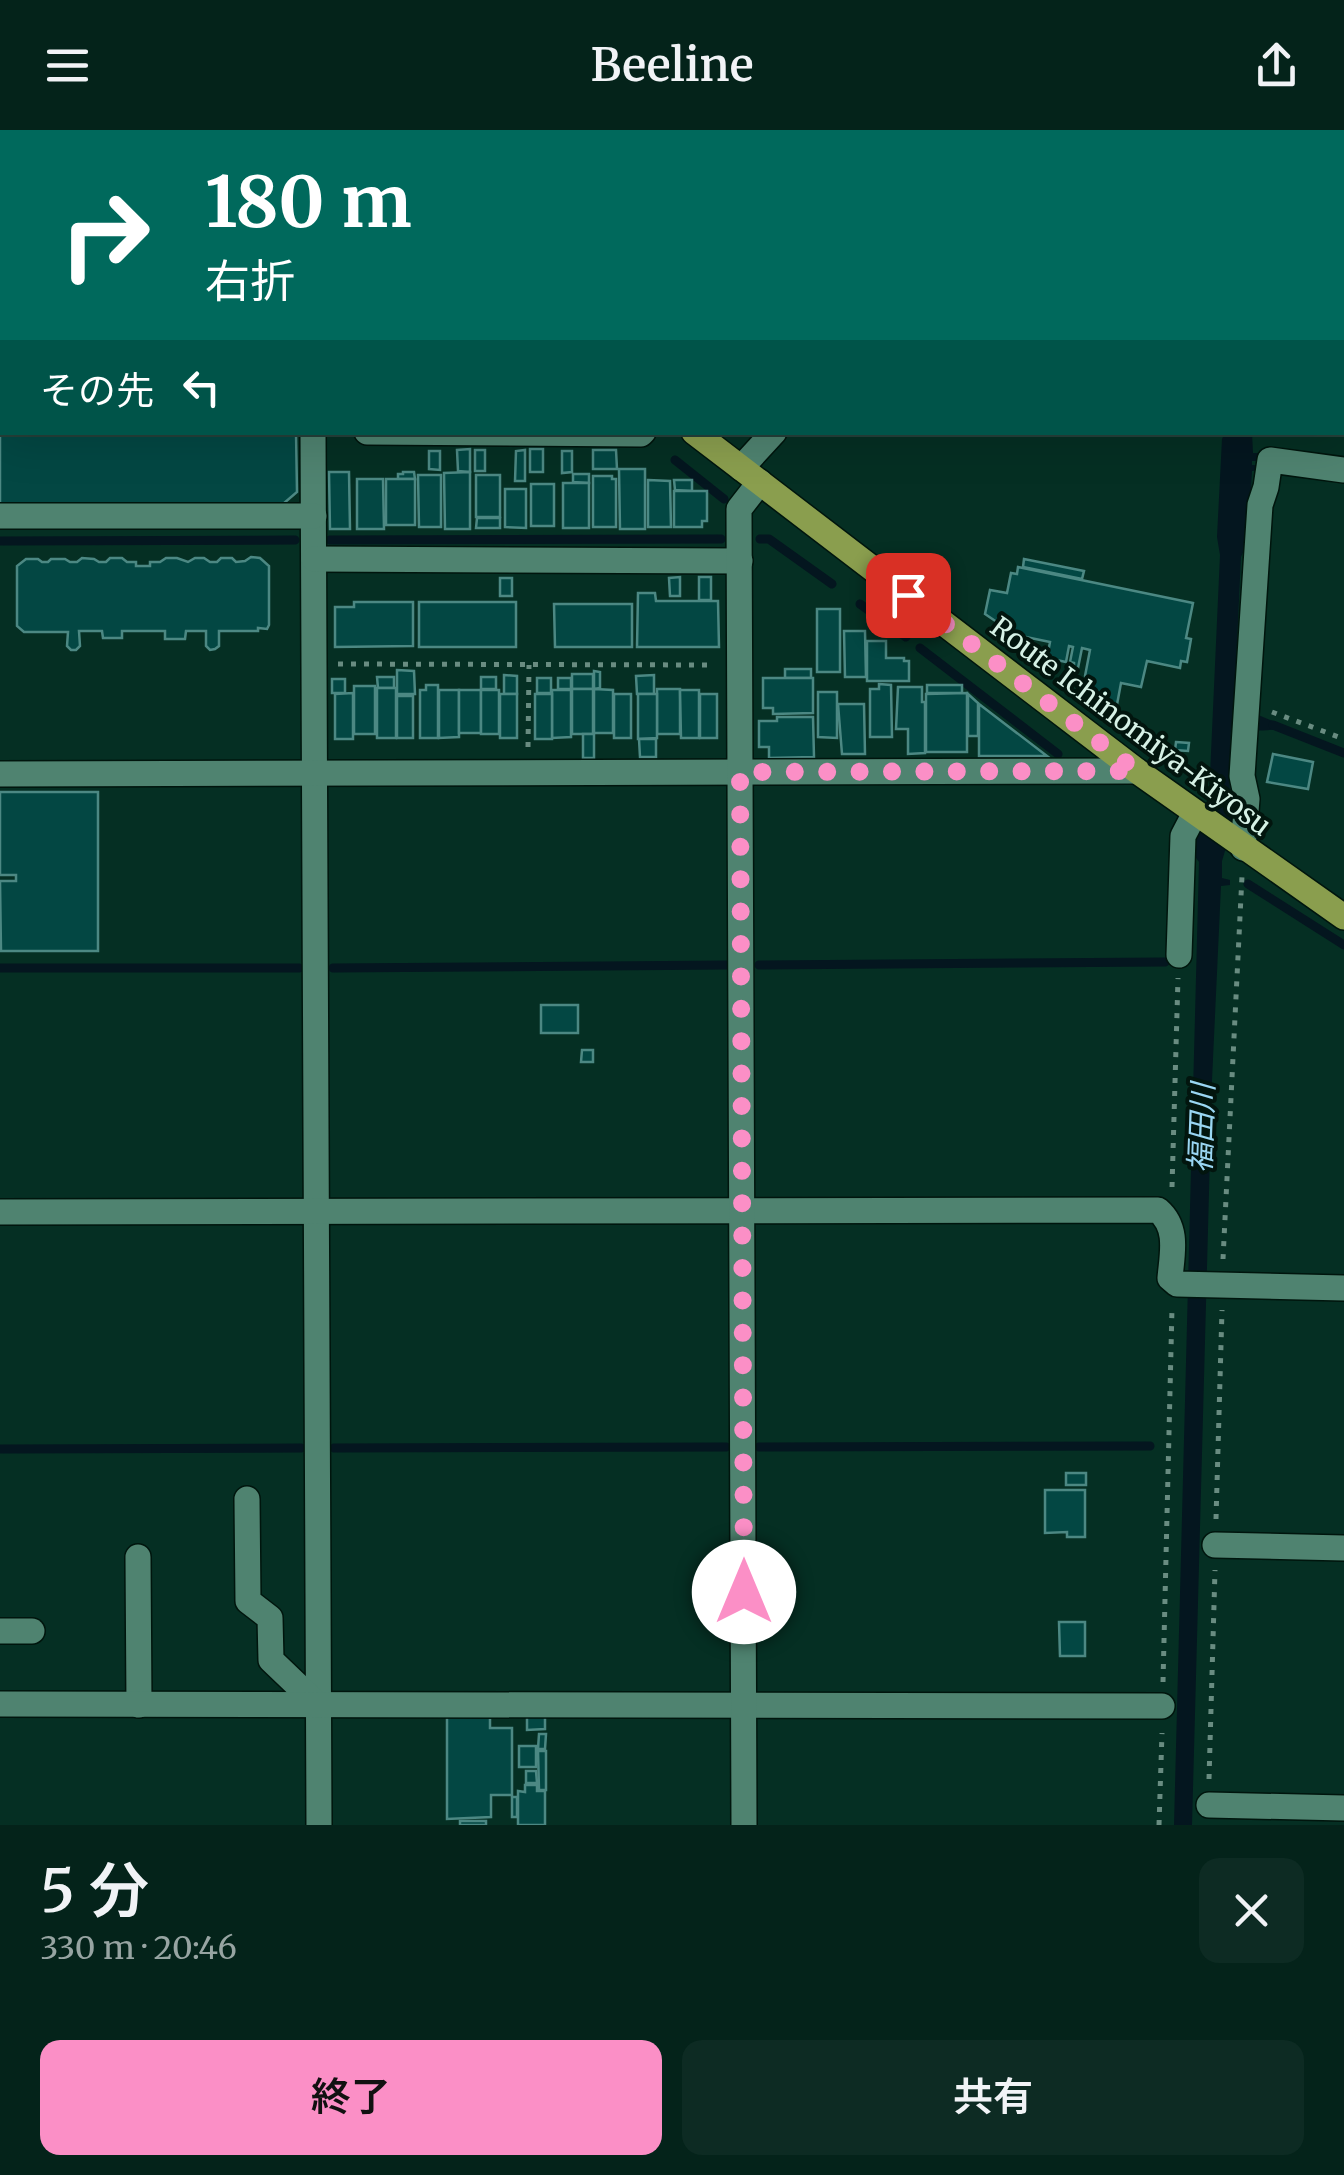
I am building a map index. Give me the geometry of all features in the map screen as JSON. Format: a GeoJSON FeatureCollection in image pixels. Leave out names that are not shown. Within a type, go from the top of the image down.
{"type":"FeatureCollection","features":[{"type":"Feature","properties":{"kind":"main road","name":"Route Ichinomiya-Kiyosu"},"geometry":{"type":"LineString","coordinates":[[698,435],[1137,771],[1344,917]]}},
{"type":"Feature","properties":{"kind":"street"},"geometry":{"type":"LineString","coordinates":[[313,435],[319,1825]]}},
{"type":"Feature","properties":{"kind":"street"},"geometry":{"type":"LineString","coordinates":[[744,1825],[740,509],[750,475],[772,435]]}},
{"type":"Feature","properties":{"kind":"street"},"geometry":{"type":"LineString","coordinates":[[1236,843],[1246,799],[1242,776],[1260,505],[1270,460],[1344,470]]}},
{"type":"Feature","properties":{"kind":"street"},"geometry":{"type":"LineString","coordinates":[[0,516],[314,516]]}},
{"type":"Feature","properties":{"kind":"street"},"geometry":{"type":"LineString","coordinates":[[314,559],[740,561]]}},
{"type":"Feature","properties":{"kind":"street"},"geometry":{"type":"LineString","coordinates":[[0,774],[1137,771]]}},
{"type":"Feature","properties":{"kind":"street"},"geometry":{"type":"LineString","coordinates":[[1179,955],[1183,836],[1196,814]]}},
{"type":"Feature","properties":{"kind":"street"},"geometry":{"type":"LineString","coordinates":[[0,1212],[1158,1210],[1168,1218],[1173,1232],[1170,1278],[1177,1282],[1344,1288]]}},
{"type":"Feature","properties":{"kind":"street"},"geometry":{"type":"LineString","coordinates":[[247,1499],[248,1602],[270,1618],[271,1660],[318,1705]]}},
{"type":"Feature","properties":{"kind":"street"},"geometry":{"type":"LineString","coordinates":[[1215,1546],[1344,1548]]}},
{"type":"Feature","properties":{"kind":"street"},"geometry":{"type":"LineString","coordinates":[[138,1557],[139,1704]]}},
{"type":"Feature","properties":{"kind":"street"},"geometry":{"type":"LineString","coordinates":[[0,1632],[32,1631]]}},
{"type":"Feature","properties":{"kind":"street"},"geometry":{"type":"LineString","coordinates":[[0,1704],[1162,1706]]}},
{"type":"Feature","properties":{"kind":"street"},"geometry":{"type":"LineString","coordinates":[[1209,1806],[1344,1808]]}},
{"type":"Feature","properties":{"kind":"path"},"geometry":{"type":"LineString","coordinates":[[315,664],[740,666]]}},
{"type":"Feature","properties":{"kind":"path"},"geometry":{"type":"LineString","coordinates":[[528,773],[529,665]]}},
{"type":"Feature","properties":{"kind":"path"},"geometry":{"type":"LineString","coordinates":[[1246,714],[1344,740]]}},
{"type":"Feature","properties":{"kind":"path"},"geometry":{"type":"LineString","coordinates":[[1209,1806],[1220,1285],[1236,843]]}},
{"type":"Feature","properties":{"kind":"path"},"geometry":{"type":"LineString","coordinates":[[1168,1218],[1172,1206],[1179,955]]}},
{"type":"Feature","properties":{"kind":"path"},"geometry":{"type":"LineString","coordinates":[[1160,1825],[1177,1282]]}},
{"type":"Feature","properties":{"kind":"water","name":"福田川"},"geometry":{"type":"Polygon","coordinates":[[[1224,435],[1252,435],[1253,453],[1262,453],[1261,461],[1252,461],[1252,465],[1259,465],[1259,470],[1252,471],[1248,542],[1241,557],[1234,705],[1285,726],[1265,730],[1231,728],[1229,779],[1233,824],[1222,861],[1222,878],[1230,880],[1230,885],[1221,886],[1212,1080],[1192,1825],[1174,1825],[1199,862],[1191,851],[1209,797],[1224,435]]]}},
{"type":"Feature","properties":{"kind":"building"},"geometry":{"type":"Polygon","coordinates":[[[0,435],[296,435],[297,492],[283,504],[0,505],[0,435]]]}},
{"type":"Feature","properties":{"kind":"building"},"geometry":{"type":"Polygon","coordinates":[[[470,449],[470,472],[458,471],[457,450],[470,449]]]}},
{"type":"Feature","properties":{"kind":"building"},"geometry":{"type":"Polygon","coordinates":[[[530,449],[543,449],[543,472],[530,472],[530,449]]]}},
{"type":"Feature","properties":{"kind":"building"},"geometry":{"type":"Polygon","coordinates":[[[475,450],[485,450],[485,471],[475,471],[475,450]]]}},
{"type":"Feature","properties":{"kind":"building"},"geometry":{"type":"Polygon","coordinates":[[[525,450],[525,481],[515,481],[516,451],[525,450]]]}},
{"type":"Feature","properties":{"kind":"building"},"geometry":{"type":"Polygon","coordinates":[[[593,450],[616,450],[617,469],[593,469],[593,450]]]}},
{"type":"Feature","properties":{"kind":"building"},"geometry":{"type":"Polygon","coordinates":[[[429,451],[440,451],[440,470],[429,469],[429,451]]]}},
{"type":"Feature","properties":{"kind":"building"},"geometry":{"type":"Polygon","coordinates":[[[562,451],[572,451],[572,472],[562,473],[562,451]]]}},
{"type":"Feature","properties":{"kind":"building"},"geometry":{"type":"Polygon","coordinates":[[[619,469],[645,469],[645,529],[620,529],[619,469]]]}},
{"type":"Feature","properties":{"kind":"building"},"geometry":{"type":"Polygon","coordinates":[[[329,472],[349,472],[350,529],[330,529],[329,472]]]}},
{"type":"Feature","properties":{"kind":"building"},"geometry":{"type":"Polygon","coordinates":[[[403,472],[414,472],[415,479],[398,479],[403,472]]]}},
{"type":"Feature","properties":{"kind":"building"},"geometry":{"type":"Polygon","coordinates":[[[470,472],[470,529],[445,529],[444,473],[470,472]]]}},
{"type":"Feature","properties":{"kind":"building"},"geometry":{"type":"Polygon","coordinates":[[[573,474],[589,474],[589,483],[573,482],[573,474]]]}},
{"type":"Feature","properties":{"kind":"building"},"geometry":{"type":"Polygon","coordinates":[[[418,475],[441,475],[441,527],[419,527],[418,475]]]}},
{"type":"Feature","properties":{"kind":"building"},"geometry":{"type":"Polygon","coordinates":[[[476,475],[500,475],[500,517],[476,517],[476,475]]]}},
{"type":"Feature","properties":{"kind":"building"},"geometry":{"type":"Polygon","coordinates":[[[593,476],[616,479],[616,527],[593,527],[593,476]]]}},
{"type":"Feature","properties":{"kind":"building"},"geometry":{"type":"Polygon","coordinates":[[[357,479],[383,479],[384,529],[357,529],[357,479]]]}},
{"type":"Feature","properties":{"kind":"building"},"geometry":{"type":"Polygon","coordinates":[[[386,479],[415,479],[415,525],[386,525],[386,479]]]}},
{"type":"Feature","properties":{"kind":"building"},"geometry":{"type":"Polygon","coordinates":[[[648,480],[670,481],[671,527],[648,527],[648,480]]]}},
{"type":"Feature","properties":{"kind":"building"},"geometry":{"type":"Polygon","coordinates":[[[674,480],[692,480],[692,491],[675,490],[674,480]]]}},
{"type":"Feature","properties":{"kind":"building"},"geometry":{"type":"Polygon","coordinates":[[[563,483],[589,483],[589,528],[563,528],[563,483]]]}},
{"type":"Feature","properties":{"kind":"building"},"geometry":{"type":"Polygon","coordinates":[[[531,484],[554,484],[554,526],[531,526],[531,484]]]}},
{"type":"Feature","properties":{"kind":"building"},"geometry":{"type":"Polygon","coordinates":[[[505,489],[526,489],[526,528],[505,527],[505,489]]]}},
{"type":"Feature","properties":{"kind":"building"},"geometry":{"type":"Polygon","coordinates":[[[674,491],[707,491],[707,521],[702,521],[702,527],[674,527],[674,491]]]}},
{"type":"Feature","properties":{"kind":"building"},"geometry":{"type":"Polygon","coordinates":[[[477,518],[500,518],[500,528],[476,528],[477,518]]]}},
{"type":"Feature","properties":{"kind":"building"},"geometry":{"type":"Polygon","coordinates":[[[82,558],[106,562],[122,558],[136,562],[136,566],[150,566],[150,562],[166,558],[217,562],[232,558],[236,562],[260,558],[269,566],[269,625],[258,631],[219,631],[219,646],[215,649],[206,646],[206,631],[186,631],[185,639],[165,639],[165,631],[122,631],[122,638],[103,638],[102,631],[79,631],[80,646],[71,650],[67,646],[68,632],[24,632],[17,626],[17,566],[26,559],[77,562],[82,558]]]}},
{"type":"Feature","properties":{"kind":"building"},"geometry":{"type":"Polygon","coordinates":[[[1024,559],[1084,571],[1082,579],[1023,567],[1024,559]]]}},
{"type":"Feature","properties":{"kind":"building"},"geometry":{"type":"Polygon","coordinates":[[[1018,567],[1193,603],[1186,638],[1191,639],[1187,662],[1181,661],[1180,668],[1147,661],[1141,687],[1121,683],[1116,710],[1098,698],[1085,676],[1090,650],[1082,648],[1078,668],[1070,662],[1073,647],[1069,646],[1066,662],[1047,658],[1050,642],[1016,635],[985,614],[990,590],[1007,593],[1011,573],[1017,574],[1018,567]]]}},
{"type":"Feature","properties":{"kind":"building"},"geometry":{"type":"Polygon","coordinates":[[[680,577],[680,596],[670,596],[669,578],[680,577]]]}},
{"type":"Feature","properties":{"kind":"building"},"geometry":{"type":"Polygon","coordinates":[[[699,577],[711,577],[711,600],[699,600],[699,577]]]}},
{"type":"Feature","properties":{"kind":"building"},"geometry":{"type":"Polygon","coordinates":[[[500,578],[512,578],[512,596],[500,596],[500,578]]]}},
{"type":"Feature","properties":{"kind":"building"},"geometry":{"type":"Polygon","coordinates":[[[638,593],[655,593],[656,601],[718,601],[719,647],[637,647],[638,593]]]}},
{"type":"Feature","properties":{"kind":"building"},"geometry":{"type":"Polygon","coordinates":[[[354,602],[413,602],[413,646],[335,647],[335,607],[354,607],[354,602]]]}},
{"type":"Feature","properties":{"kind":"building"},"geometry":{"type":"Polygon","coordinates":[[[419,602],[516,602],[516,647],[419,647],[419,602]]]}},
{"type":"Feature","properties":{"kind":"building"},"geometry":{"type":"Polygon","coordinates":[[[554,604],[632,604],[632,647],[555,647],[554,604]]]}},
{"type":"Feature","properties":{"kind":"building"},"geometry":{"type":"Polygon","coordinates":[[[817,609],[840,609],[840,672],[817,672],[817,609]]]}},
{"type":"Feature","properties":{"kind":"building"},"geometry":{"type":"Polygon","coordinates":[[[844,631],[865,631],[866,677],[845,677],[844,631]]]}},
{"type":"Feature","properties":{"kind":"building"},"geometry":{"type":"Polygon","coordinates":[[[867,641],[886,641],[886,658],[909,661],[909,681],[867,681],[867,641]]]}},
{"type":"Feature","properties":{"kind":"building"},"geometry":{"type":"Polygon","coordinates":[[[785,669],[811,669],[811,678],[785,678],[785,669]]]}},
{"type":"Feature","properties":{"kind":"building"},"geometry":{"type":"Polygon","coordinates":[[[397,670],[414,671],[415,694],[397,694],[397,670]]]}},
{"type":"Feature","properties":{"kind":"building"},"geometry":{"type":"Polygon","coordinates":[[[594,671],[600,672],[600,688],[594,689],[594,671]]]}},
{"type":"Feature","properties":{"kind":"building"},"geometry":{"type":"Polygon","coordinates":[[[572,674],[593,674],[593,689],[572,689],[572,674]]]}},
{"type":"Feature","properties":{"kind":"building"},"geometry":{"type":"Polygon","coordinates":[[[504,675],[517,676],[517,694],[504,694],[504,675]]]}},
{"type":"Feature","properties":{"kind":"building"},"geometry":{"type":"Polygon","coordinates":[[[654,675],[654,694],[637,694],[636,676],[654,675]]]}},
{"type":"Feature","properties":{"kind":"building"},"geometry":{"type":"Polygon","coordinates":[[[377,677],[394,677],[394,688],[378,688],[377,677]]]}},
{"type":"Feature","properties":{"kind":"building"},"geometry":{"type":"Polygon","coordinates":[[[481,677],[496,677],[496,689],[481,689],[481,677]]]}},
{"type":"Feature","properties":{"kind":"building"},"geometry":{"type":"Polygon","coordinates":[[[537,678],[551,678],[551,693],[537,693],[537,678]]]}},
{"type":"Feature","properties":{"kind":"building"},"geometry":{"type":"Polygon","coordinates":[[[558,678],[571,678],[571,689],[558,689],[558,678]]]}},
{"type":"Feature","properties":{"kind":"building"},"geometry":{"type":"Polygon","coordinates":[[[763,678],[813,678],[813,713],[773,714],[773,708],[763,708],[763,678]]]}},
{"type":"Feature","properties":{"kind":"building"},"geometry":{"type":"Polygon","coordinates":[[[332,679],[345,679],[345,693],[332,693],[332,679]]]}},
{"type":"Feature","properties":{"kind":"building"},"geometry":{"type":"Polygon","coordinates":[[[879,684],[891,685],[892,737],[870,737],[870,689],[879,689],[879,684]]]}},
{"type":"Feature","properties":{"kind":"building"},"geometry":{"type":"Polygon","coordinates":[[[426,685],[438,685],[438,738],[420,738],[420,690],[426,690],[426,685]]]}},
{"type":"Feature","properties":{"kind":"building"},"geometry":{"type":"Polygon","coordinates":[[[927,685],[962,685],[962,693],[927,693],[927,685]]]}},
{"type":"Feature","properties":{"kind":"building"},"geometry":{"type":"Polygon","coordinates":[[[354,686],[375,686],[375,734],[354,734],[354,686]]]}},
{"type":"Feature","properties":{"kind":"building"},"geometry":{"type":"Polygon","coordinates":[[[898,687],[922,687],[925,753],[908,754],[908,729],[896,729],[898,687]]]}},
{"type":"Feature","properties":{"kind":"building"},"geometry":{"type":"Polygon","coordinates":[[[377,688],[396,688],[396,738],[377,738],[377,688]]]}},
{"type":"Feature","properties":{"kind":"building"},"geometry":{"type":"Polygon","coordinates":[[[572,689],[593,689],[593,734],[572,734],[572,689]]]}},
{"type":"Feature","properties":{"kind":"building"},"geometry":{"type":"Polygon","coordinates":[[[594,689],[613,690],[613,733],[594,733],[594,689]]]}},
{"type":"Feature","properties":{"kind":"building"},"geometry":{"type":"Polygon","coordinates":[[[657,689],[680,689],[680,734],[657,734],[657,689]]]}},
{"type":"Feature","properties":{"kind":"building"},"geometry":{"type":"Polygon","coordinates":[[[439,690],[459,690],[459,737],[439,738],[439,690]]]}},
{"type":"Feature","properties":{"kind":"building"},"geometry":{"type":"Polygon","coordinates":[[[459,690],[481,690],[481,733],[459,733],[459,690]]]}},
{"type":"Feature","properties":{"kind":"building"},"geometry":{"type":"Polygon","coordinates":[[[481,690],[499,690],[499,734],[481,734],[481,690]]]}},
{"type":"Feature","properties":{"kind":"building"},"geometry":{"type":"Polygon","coordinates":[[[552,690],[571,690],[571,737],[552,738],[552,690]]]}},
{"type":"Feature","properties":{"kind":"building"},"geometry":{"type":"Polygon","coordinates":[[[680,690],[699,690],[699,738],[681,738],[680,690]]]}},
{"type":"Feature","properties":{"kind":"building"},"geometry":{"type":"Polygon","coordinates":[[[818,692],[837,692],[837,738],[818,737],[818,692]]]}},
{"type":"Feature","properties":{"kind":"building"},"geometry":{"type":"Polygon","coordinates":[[[353,693],[353,739],[335,739],[335,694],[353,693]]]}},
{"type":"Feature","properties":{"kind":"building"},"geometry":{"type":"Polygon","coordinates":[[[967,693],[967,752],[926,752],[926,694],[967,693]]]}},
{"type":"Feature","properties":{"kind":"building"},"geometry":{"type":"Polygon","coordinates":[[[500,694],[517,694],[517,738],[500,738],[500,694]]]}},
{"type":"Feature","properties":{"kind":"building"},"geometry":{"type":"Polygon","coordinates":[[[535,694],[552,694],[552,739],[535,739],[535,694]]]}},
{"type":"Feature","properties":{"kind":"building"},"geometry":{"type":"Polygon","coordinates":[[[614,694],[631,694],[631,738],[614,738],[614,694]]]}},
{"type":"Feature","properties":{"kind":"building"},"geometry":{"type":"Polygon","coordinates":[[[638,694],[657,694],[657,738],[638,739],[638,694]]]}},
{"type":"Feature","properties":{"kind":"building"},"geometry":{"type":"Polygon","coordinates":[[[700,694],[717,694],[717,738],[700,738],[700,694]]]}},
{"type":"Feature","properties":{"kind":"building"},"geometry":{"type":"Polygon","coordinates":[[[968,694],[978,703],[978,736],[968,736],[968,694]]]}},
{"type":"Feature","properties":{"kind":"building"},"geometry":{"type":"Polygon","coordinates":[[[397,696],[413,696],[413,738],[397,738],[397,696]]]}},
{"type":"Feature","properties":{"kind":"building"},"geometry":{"type":"Polygon","coordinates":[[[838,704],[864,704],[865,754],[842,754],[838,704]]]}},
{"type":"Feature","properties":{"kind":"building"},"geometry":{"type":"Polygon","coordinates":[[[979,704],[1047,756],[979,756],[979,704]]]}},
{"type":"Feature","properties":{"kind":"building"},"geometry":{"type":"Polygon","coordinates":[[[777,717],[813,717],[814,757],[769,758],[769,747],[759,747],[759,721],[777,721],[777,717]]]}},
{"type":"Feature","properties":{"kind":"building"},"geometry":{"type":"Polygon","coordinates":[[[583,734],[594,734],[594,758],[583,758],[583,734]]]}},
{"type":"Feature","properties":{"kind":"building"},"geometry":{"type":"Polygon","coordinates":[[[639,739],[656,739],[656,757],[640,757],[639,739]]]}},
{"type":"Feature","properties":{"kind":"building"},"geometry":{"type":"Polygon","coordinates":[[[1176,742],[1189,743],[1188,751],[1175,750],[1176,742]]]}},
{"type":"Feature","properties":{"kind":"building"},"geometry":{"type":"Polygon","coordinates":[[[1273,754],[1313,762],[1308,789],[1267,782],[1273,754]]]}},
{"type":"Feature","properties":{"kind":"building"},"geometry":{"type":"Polygon","coordinates":[[[0,792],[98,792],[98,951],[1,951],[0,881],[16,881],[16,875],[0,875],[0,792]]]}},
{"type":"Feature","properties":{"kind":"building"},"geometry":{"type":"Polygon","coordinates":[[[541,1005],[578,1005],[578,1033],[541,1033],[541,1005]]]}},
{"type":"Feature","properties":{"kind":"building"},"geometry":{"type":"Polygon","coordinates":[[[582,1050],[593,1050],[593,1062],[581,1062],[582,1050]]]}},
{"type":"Feature","properties":{"kind":"building"},"geometry":{"type":"Polygon","coordinates":[[[1066,1473],[1086,1473],[1086,1485],[1066,1485],[1066,1473]]]}},
{"type":"Feature","properties":{"kind":"building"},"geometry":{"type":"Polygon","coordinates":[[[1045,1490],[1085,1490],[1085,1537],[1067,1537],[1067,1532],[1045,1533],[1045,1490]]]}},
{"type":"Feature","properties":{"kind":"building"},"geometry":{"type":"Polygon","coordinates":[[[1059,1622],[1085,1622],[1085,1656],[1060,1656],[1059,1622]]]}},
{"type":"Feature","properties":{"kind":"building"},"geometry":{"type":"Polygon","coordinates":[[[447,1715],[490,1715],[490,1728],[512,1728],[512,1795],[491,1795],[491,1817],[447,1819],[447,1715]]]}},
{"type":"Feature","properties":{"kind":"building"},"geometry":{"type":"Polygon","coordinates":[[[527,1715],[545,1716],[545,1729],[527,1730],[527,1715]]]}},
{"type":"Feature","properties":{"kind":"building"},"geometry":{"type":"Polygon","coordinates":[[[539,1734],[546,1734],[545,1749],[538,1749],[539,1734]]]}},
{"type":"Feature","properties":{"kind":"building"},"geometry":{"type":"Polygon","coordinates":[[[519,1746],[536,1746],[536,1767],[519,1767],[519,1746]]]}},
{"type":"Feature","properties":{"kind":"building"},"geometry":{"type":"Polygon","coordinates":[[[538,1751],[546,1751],[546,1790],[539,1790],[538,1751]]]}},
{"type":"Feature","properties":{"kind":"building"},"geometry":{"type":"Polygon","coordinates":[[[526,1771],[536,1771],[537,1783],[526,1783],[526,1771]]]}},
{"type":"Feature","properties":{"kind":"building"},"geometry":{"type":"Polygon","coordinates":[[[525,1785],[537,1785],[537,1791],[545,1791],[545,1825],[518,1825],[518,1791],[525,1792],[525,1785]]]}},
{"type":"Feature","properties":{"kind":"building"},"geometry":{"type":"Polygon","coordinates":[[[512,1797],[517,1797],[517,1817],[512,1817],[512,1797]]]}},
{"type":"Feature","properties":{"kind":"building"},"geometry":{"type":"Polygon","coordinates":[[[460,1821],[486,1821],[486,1825],[460,1825],[460,1821]]]}},
{"type":"Feature","properties":{"kind":"waterway"},"geometry":{"type":"LineString","coordinates":[[675,460],[724,499]]}},
{"type":"Feature","properties":{"kind":"waterway"},"geometry":{"type":"LineString","coordinates":[[330,540],[721,539]]}},
{"type":"Feature","properties":{"kind":"waterway"},"geometry":{"type":"LineString","coordinates":[[760,539],[769,539],[832,584]]}},
{"type":"Feature","properties":{"kind":"waterway"},"geometry":{"type":"LineString","coordinates":[[0,541],[295,540]]}},
{"type":"Feature","properties":{"kind":"waterway"},"geometry":{"type":"LineString","coordinates":[[860,604],[906,637]]}},
{"type":"Feature","properties":{"kind":"waterway"},"geometry":{"type":"LineString","coordinates":[[920,648],[1058,754]]}},
{"type":"Feature","properties":{"kind":"waterway"},"geometry":{"type":"LineString","coordinates":[[1273,725],[1344,753]]}},
{"type":"Feature","properties":{"kind":"waterway"},"geometry":{"type":"LineString","coordinates":[[1248,884],[1344,945]]}},
{"type":"Feature","properties":{"kind":"waterway"},"geometry":{"type":"LineString","coordinates":[[759,965],[1165,962]]}},
{"type":"Feature","properties":{"kind":"waterway"},"geometry":{"type":"LineString","coordinates":[[333,968],[727,965]]}},
{"type":"Feature","properties":{"kind":"waterway"},"geometry":{"type":"LineString","coordinates":[[0,968],[299,968]]}},
{"type":"Feature","properties":{"kind":"waterway"},"geometry":{"type":"LineString","coordinates":[[759,1447],[1150,1446]]}},
{"type":"Feature","properties":{"kind":"waterway"},"geometry":{"type":"LineString","coordinates":[[334,1448],[726,1447]]}},
{"type":"Feature","properties":{"kind":"waterway"},"geometry":{"type":"LineString","coordinates":[[0,1449],[301,1448]]}},
{"type":"Feature","properties":{"kind":"route"},"geometry":{"type":"LineString","coordinates":[[744,1592],[740,772],[1137,771],[908,595]]}}]}
